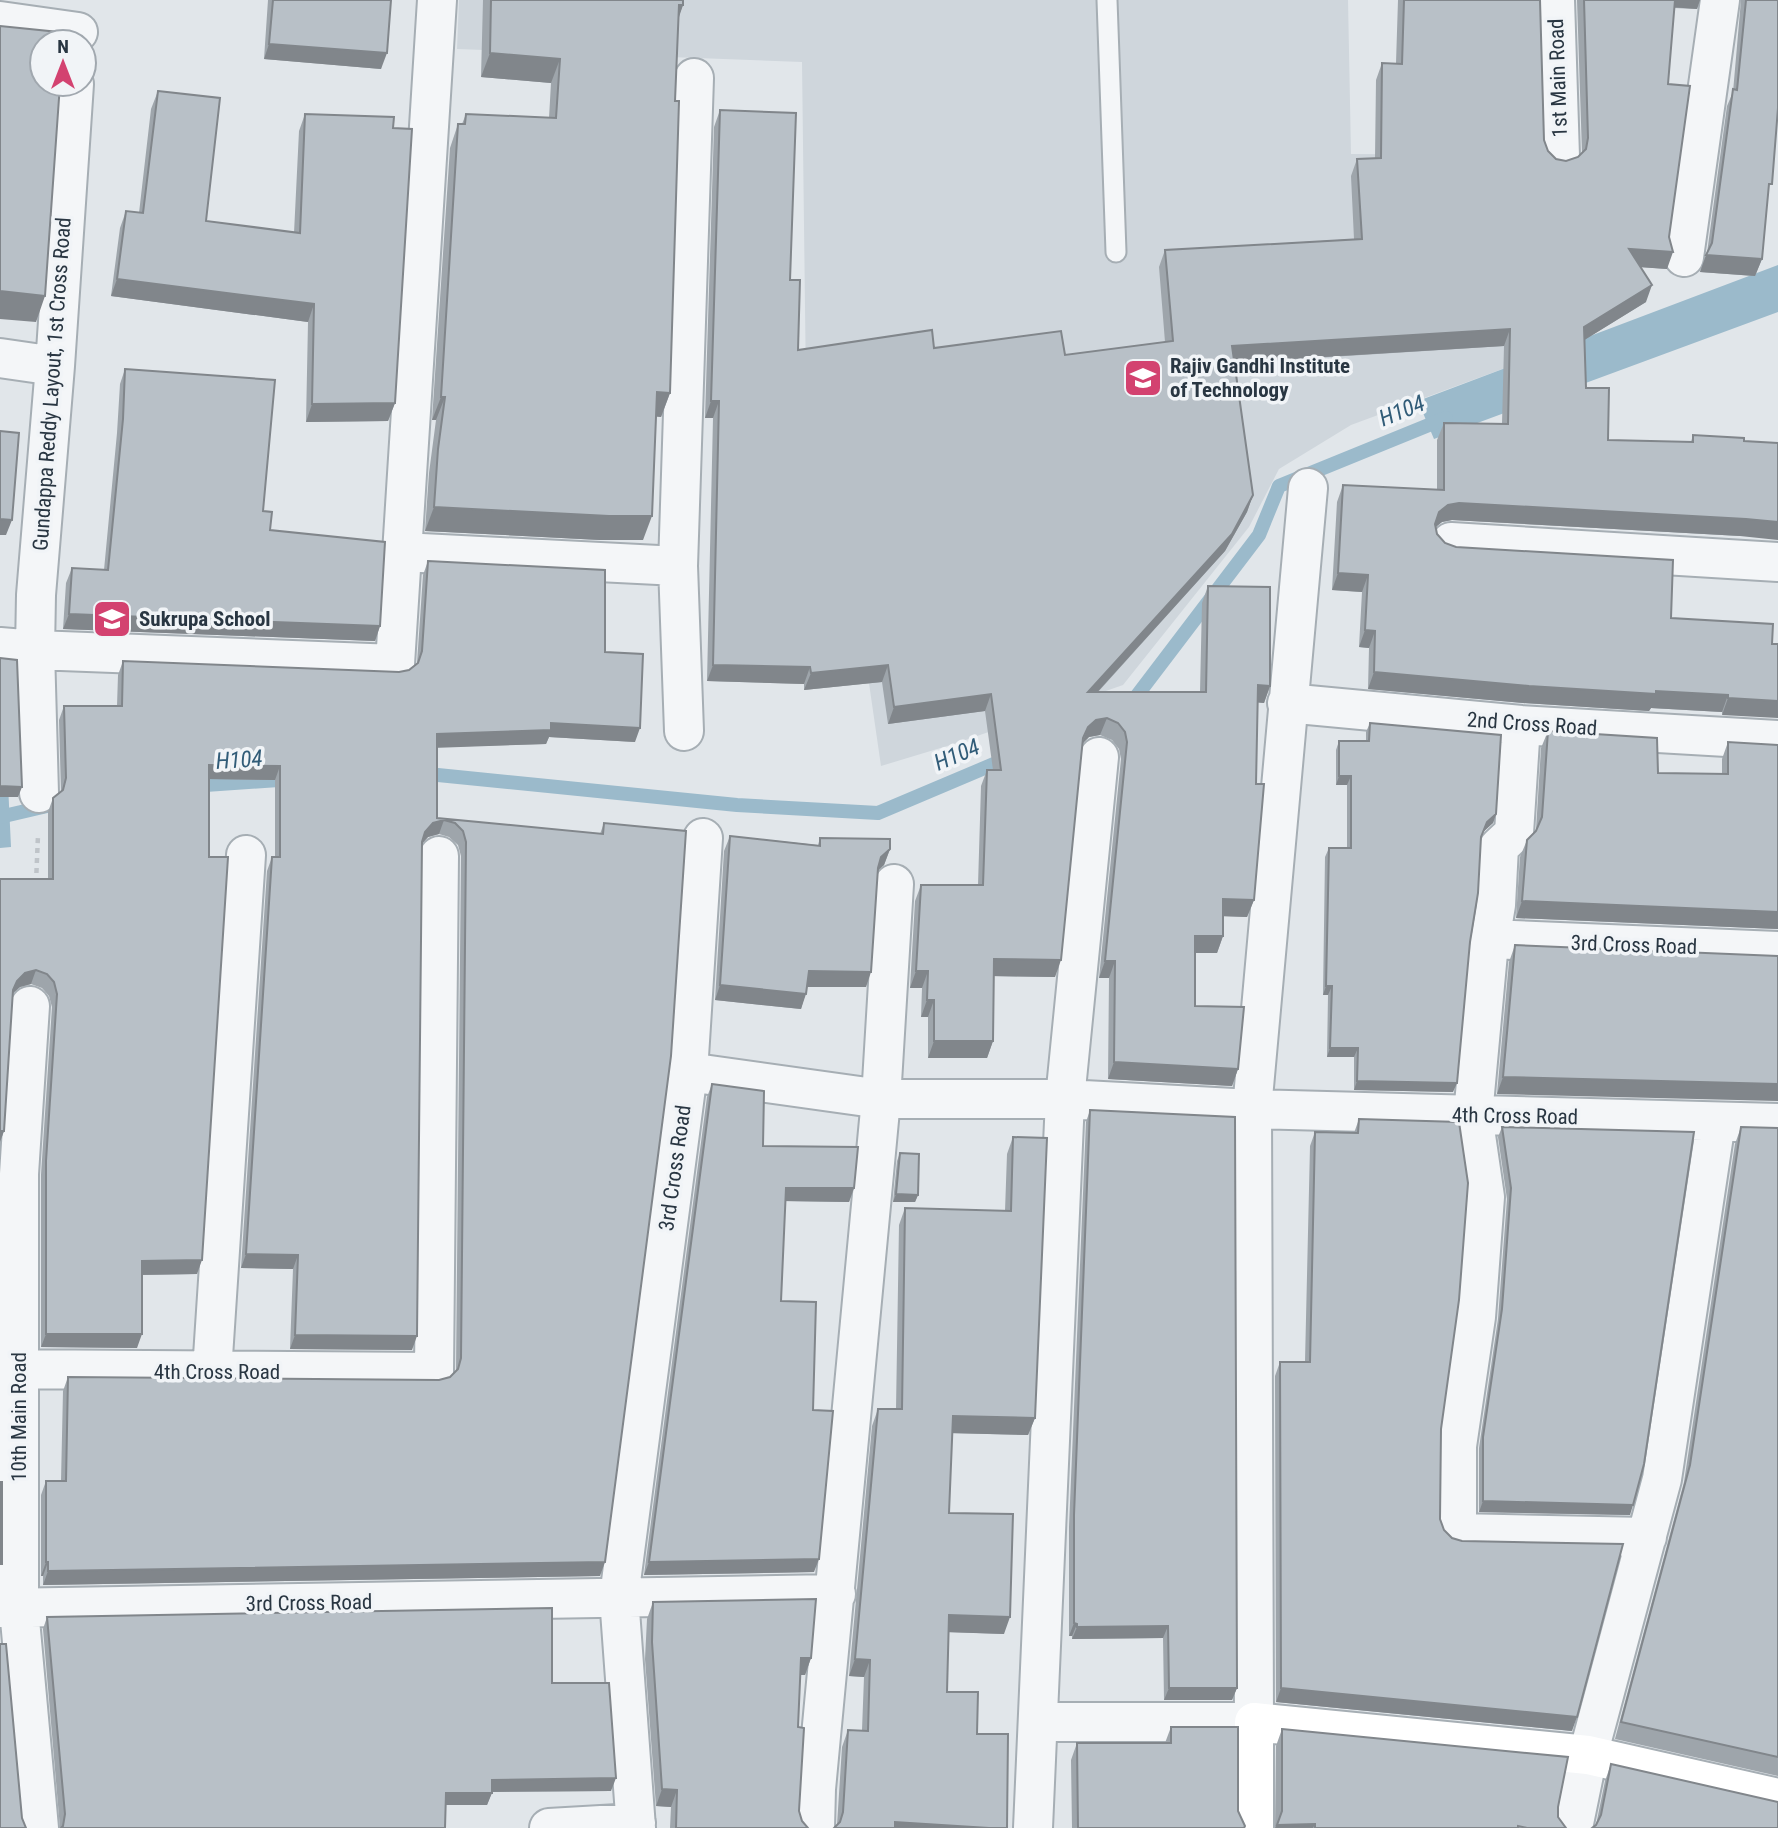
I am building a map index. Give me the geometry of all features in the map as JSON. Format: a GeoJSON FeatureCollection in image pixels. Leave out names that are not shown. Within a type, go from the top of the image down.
{"type":"FeatureCollection","features":[{"type":"Feature","properties":{"kind":"street"},"geometry":{"type":"LineString","coordinates":[[17,648],[395,664],[437,0]]}},
{"type":"Feature","properties":{"kind":"street","name":"1st Main Road"},"geometry":{"type":"LineString","coordinates":[[1555,0],[1560,156]]}},
{"type":"Feature","properties":{"kind":"street"},"geometry":{"type":"LineString","coordinates":[[1684,257],[1720,0]]}},
{"type":"Feature","properties":{"kind":"street"},"geometry":{"type":"LineString","coordinates":[[0,21],[79,25]]}},
{"type":"Feature","properties":{"kind":"street"},"geometry":{"type":"LineString","coordinates":[[684,731],[678,566],[694,78]]}},
{"type":"Feature","properties":{"kind":"street","name":"Gundappa Reddy Layout, 1st Cross Road"},"geometry":{"type":"LineString","coordinates":[[39,793],[17,648],[36,596],[74,98]]}},
{"type":"Feature","properties":{"kind":"street"},"geometry":{"type":"LineString","coordinates":[[0,358],[55,366]]}},
{"type":"Feature","properties":{"kind":"street"},"geometry":{"type":"LineString","coordinates":[[1254,1828],[1252,1109],[1308,488]]}},
{"type":"Feature","properties":{"kind":"street"},"geometry":{"type":"LineString","coordinates":[[1451,542],[1778,562]]}},
{"type":"Feature","properties":{"kind":"street"},"geometry":{"type":"LineString","coordinates":[[402,552],[678,566]]}},
{"type":"Feature","properties":{"kind":"street","name":"2nd Cross Road"},"geometry":{"type":"LineString","coordinates":[[1287,703],[1521,725],[1778,740]]}},
{"type":"Feature","properties":{"kind":"street"},"geometry":{"type":"LineString","coordinates":[[1521,725],[1514,833],[1499,848],[1496,905],[1490,939],[1473,1115],[1485,1197],[1476,1317],[1457,1446],[1457,1533],[1647,1537]]}},
{"type":"Feature","properties":{"kind":"street"},"geometry":{"type":"LineString","coordinates":[[1033,1828],[1065,1099],[1099,757]]}},
{"type":"Feature","properties":{"kind":"street","name":"3rd Cross Road"},"geometry":{"type":"LineString","coordinates":[[636,1825],[619,1597],[688,1072],[703,838]]}},
{"type":"Feature","properties":{"kind":"street"},"geometry":{"type":"LineString","coordinates":[[212,1372],[246,855]]}},
{"type":"Feature","properties":{"kind":"street","name":"4th Cross Road"},"geometry":{"type":"LineString","coordinates":[[10,1369],[434,1372],[439,856]]}},
{"type":"Feature","properties":{"kind":"street"},"geometry":{"type":"LineString","coordinates":[[816,1828],[816,1789],[881,1100],[894,884]]}},
{"type":"Feature","properties":{"kind":"street","name":"3rd Cross Road"},"geometry":{"type":"LineString","coordinates":[[1490,939],[1778,951]]}},
{"type":"Feature","properties":{"kind":"street","name":"10th Main Road"},"geometry":{"type":"LineString","coordinates":[[30,1006],[10,1174],[10,1609],[39,1828]]}},
{"type":"Feature","properties":{"kind":"street","name":"4th Cross Road"},"geometry":{"type":"LineString","coordinates":[[688,1072],[881,1100],[1065,1099],[1252,1109],[1778,1123]]}},
{"type":"Feature","properties":{"kind":"street"},"geometry":{"type":"LineString","coordinates":[[1573,1828],[1588,1755],[1662,1479],[1716,1122]]}},
{"type":"Feature","properties":{"kind":"street"},"geometry":{"type":"LineString","coordinates":[[619,1597],[836,1594]]}},
{"type":"Feature","properties":{"kind":"street","name":"3rd Cross Road"},"geometry":{"type":"LineString","coordinates":[[10,1609],[619,1597]]}},
{"type":"Feature","properties":{"kind":"street"},"geometry":{"type":"LineString","coordinates":[[1038,1722],[1254,1722],[1588,1755],[1778,1798]]}},
{"type":"Feature","properties":{"kind":"street"},"geometry":{"type":"LineString","coordinates":[[548,1828],[636,1825]]}},
{"type":"Feature","properties":{"kind":"lane"},"geometry":{"type":"LineString","coordinates":[[1107,0],[1116,252]]}},
{"type":"Feature","properties":{"kind":"path"},"geometry":{"type":"LineString","coordinates":[[35,894],[37,852]]}},
{"type":"Feature","properties":{"kind":"shaded area","name":"Rajiv Gandhi Institute of Technology"},"geometry":{"type":"Polygon","coordinates":[[[459,0],[1348,0],[1351,154],[1538,155],[1540,355],[1351,425],[1279,469],[1249,527],[1123,685],[957,743],[881,766],[842,497],[807,468],[802,62],[457,49],[459,0]]]}},
{"type":"Feature","properties":{"kind":"water"},"geometry":{"type":"Polygon","coordinates":[[[1778,265],[1778,312],[1434,439],[1418,401],[1778,265]]]}},
{"type":"Feature","properties":{"kind":"water"},"geometry":{"type":"Polygon","coordinates":[[[8,784],[11,847],[0,848],[0,786],[8,784]]]}},
{"type":"Feature","properties":{"kind":"building"},"geometry":{"type":"Polygon","coordinates":[[[273,0],[391,0],[387,53],[269,44],[273,0]]]}},
{"type":"Feature","properties":{"kind":"building"},"geometry":{"type":"Polygon","coordinates":[[[491,0],[683,0],[683,5],[679,5],[675,101],[679,101],[670,393],[657,392],[652,516],[434,507],[445,397],[441,397],[458,124],[465,124],[466,114],[556,118],[560,59],[490,53],[491,0]]]}},
{"type":"Feature","properties":{"kind":"building"},"geometry":{"type":"Polygon","coordinates":[[[1404,0],[1540,0],[1544,140],[1548,151],[1556,159],[1566,161],[1578,157],[1586,149],[1588,138],[1584,0],[1675,0],[1668,84],[1690,86],[1669,237],[1673,252],[1629,249],[1652,285],[1584,327],[1586,388],[1609,388],[1608,440],[1693,442],[1693,435],[1778,443],[1778,522],[1459,503],[1448,505],[1439,512],[1435,524],[1437,534],[1445,543],[1456,547],[1673,560],[1671,618],[1773,624],[1772,644],[1778,644],[1778,701],[1728,698],[1728,695],[1656,691],[1656,694],[1529,686],[1374,672],[1375,631],[1365,630],[1368,575],[1338,573],[1343,485],[1444,490],[1444,423],[1508,424],[1510,329],[1232,346],[1253,495],[1232,534],[1088,692],[1206,692],[1208,586],[1270,587],[1270,686],[1258,685],[1256,784],[1264,784],[1254,900],[1223,899],[1223,936],[1195,936],[1195,1006],[1244,1007],[1238,1069],[1114,1062],[1115,961],[1105,961],[1127,742],[1125,732],[1118,723],[1107,718],[1096,720],[1088,727],[1083,738],[1061,960],[994,959],[993,1041],[934,1041],[934,1000],[927,1000],[928,971],[916,971],[921,885],[983,885],[987,770],[1001,770],[991,694],[894,707],[888,665],[811,673],[810,667],[713,665],[719,401],[711,401],[720,110],[796,113],[790,280],[800,280],[798,350],[932,330],[934,348],[1061,331],[1065,355],[1173,341],[1165,250],[1362,239],[1357,159],[1381,158],[1382,63],[1402,64],[1404,0]]]}},
{"type":"Feature","properties":{"kind":"building"},"geometry":{"type":"Polygon","coordinates":[[[1746,0],[1778,0],[1778,108],[1762,259],[1706,255],[1712,243],[1733,89],[1737,90],[1746,0]]]}},
{"type":"Feature","properties":{"kind":"building"},"geometry":{"type":"Polygon","coordinates":[[[0,26],[28,29],[28,98],[59,98],[45,296],[0,291],[0,26]]]}},
{"type":"Feature","properties":{"kind":"building"},"geometry":{"type":"Polygon","coordinates":[[[158,91],[220,98],[206,221],[300,233],[305,114],[394,117],[393,128],[412,129],[395,403],[312,404],[314,304],[117,279],[126,211],[143,213],[158,91]]]}},
{"type":"Feature","properties":{"kind":"building"},"geometry":{"type":"Polygon","coordinates":[[[125,369],[275,380],[263,511],[272,512],[270,530],[385,542],[380,626],[69,614],[72,568],[108,570],[123,419],[125,369]]]}},
{"type":"Feature","properties":{"kind":"building"},"geometry":{"type":"Polygon","coordinates":[[[0,431],[19,433],[12,520],[0,519],[0,431]]]}},
{"type":"Feature","properties":{"kind":"building"},"geometry":{"type":"Polygon","coordinates":[[[428,561],[605,570],[605,652],[643,654],[640,728],[551,723],[551,730],[437,734],[437,818],[603,834],[604,823],[686,831],[671,1056],[605,1562],[48,1571],[46,1481],[66,1481],[68,1377],[439,1380],[450,1377],[458,1369],[461,1358],[466,842],[463,831],[455,823],[444,820],[433,823],[425,832],[422,842],[417,1336],[295,1335],[298,1255],[246,1254],[272,857],[280,857],[280,766],[209,765],[209,857],[228,857],[202,1260],[142,1261],[142,1334],[46,1334],[46,1161],[57,994],[54,982],[47,974],[36,970],[25,973],[13,990],[4,1131],[0,1131],[0,879],[53,879],[53,798],[63,790],[66,778],[64,706],[122,706],[123,661],[399,672],[409,670],[418,663],[422,651],[428,561]]]}},
{"type":"Feature","properties":{"kind":"building"},"geometry":{"type":"Polygon","coordinates":[[[0,658],[17,660],[22,787],[0,786],[0,658]]]}},
{"type":"Feature","properties":{"kind":"building"},"geometry":{"type":"Polygon","coordinates":[[[1370,723],[1501,735],[1496,814],[1487,822],[1481,837],[1478,893],[1470,942],[1457,1083],[1357,1081],[1358,1048],[1330,1048],[1332,986],[1326,986],[1329,848],[1351,848],[1351,776],[1339,776],[1339,741],[1369,741],[1370,723]]]}},
{"type":"Feature","properties":{"kind":"building"},"geometry":{"type":"Polygon","coordinates":[[[1548,731],[1657,738],[1658,773],[1728,774],[1728,742],[1778,745],[1778,912],[1522,901],[1527,840],[1536,831],[1542,817],[1548,731]]]}},
{"type":"Feature","properties":{"kind":"building"},"geometry":{"type":"Polygon","coordinates":[[[730,836],[820,846],[820,838],[890,839],[890,849],[881,857],[878,868],[871,972],[809,971],[806,994],[720,985],[730,836]]]}},
{"type":"Feature","properties":{"kind":"building"},"geometry":{"type":"Polygon","coordinates":[[[1515,945],[1778,956],[1778,1084],[1503,1077],[1515,945]]]}},
{"type":"Feature","properties":{"kind":"building"},"geometry":{"type":"Polygon","coordinates":[[[712,1084],[764,1091],[763,1146],[858,1147],[854,1188],[786,1188],[781,1301],[816,1302],[813,1410],[833,1411],[819,1559],[649,1562],[712,1084]]]}},
{"type":"Feature","properties":{"kind":"building"},"geometry":{"type":"Polygon","coordinates":[[[1090,1110],[1235,1117],[1237,1688],[1169,1688],[1168,1626],[1077,1627],[1074,1623],[1074,1515],[1090,1110]]]}},
{"type":"Feature","properties":{"kind":"building"},"geometry":{"type":"Polygon","coordinates":[[[1359,1119],[1459,1122],[1468,1183],[1459,1300],[1441,1429],[1440,1519],[1444,1530],[1452,1538],[1462,1541],[1623,1544],[1577,1717],[1281,1688],[1280,1362],[1310,1362],[1315,1132],[1358,1133],[1359,1119]]]}},
{"type":"Feature","properties":{"kind":"building"},"geometry":{"type":"Polygon","coordinates":[[[1502,1127],[1694,1132],[1644,1464],[1633,1505],[1483,1501],[1483,1437],[1502,1309],[1511,1188],[1502,1127]]]}},
{"type":"Feature","properties":{"kind":"building"},"geometry":{"type":"Polygon","coordinates":[[[1741,1127],[1778,1128],[1778,1757],[1621,1722],[1690,1465],[1741,1127]]]}},
{"type":"Feature","properties":{"kind":"building"},"geometry":{"type":"Polygon","coordinates":[[[1013,1137],[1047,1138],[1035,1418],[953,1416],[949,1513],[1013,1514],[1010,1617],[949,1615],[947,1692],[978,1692],[977,1734],[1008,1734],[1007,1828],[895,1822],[895,1828],[834,1828],[840,1822],[843,1812],[848,1730],[868,1731],[870,1660],[855,1659],[878,1409],[902,1409],[905,1208],[1011,1211],[1013,1137]]]}},
{"type":"Feature","properties":{"kind":"building"},"geometry":{"type":"Polygon","coordinates":[[[900,1153],[919,1154],[918,1195],[896,1194],[900,1153]]]}},
{"type":"Feature","properties":{"kind":"building"},"geometry":{"type":"Polygon","coordinates":[[[2,1482],[2,1564],[0,1564],[2,1482]]]}},
{"type":"Feature","properties":{"kind":"building"},"geometry":{"type":"Polygon","coordinates":[[[816,1599],[811,1658],[801,1658],[798,1727],[804,1728],[799,1811],[808,1828],[676,1828],[677,1790],[662,1789],[652,1642],[653,1602],[816,1599]]]}},
{"type":"Feature","properties":{"kind":"building"},"geometry":{"type":"Polygon","coordinates":[[[552,1608],[552,1683],[609,1683],[616,1778],[492,1780],[492,1793],[446,1793],[445,1828],[61,1828],[65,1814],[47,1617],[552,1608]]]}},
{"type":"Feature","properties":{"kind":"building"},"geometry":{"type":"Polygon","coordinates":[[[0,1644],[6,1644],[22,1818],[26,1828],[0,1828],[0,1644]]]}},
{"type":"Feature","properties":{"kind":"building"},"geometry":{"type":"Polygon","coordinates":[[[1171,1727],[1238,1727],[1238,1811],[1244,1828],[1078,1828],[1077,1743],[1171,1743],[1171,1727]]]}},
{"type":"Feature","properties":{"kind":"building"},"geometry":{"type":"Polygon","coordinates":[[[1282,1729],[1568,1757],[1558,1807],[1558,1817],[1566,1828],[1315,1828],[1315,1824],[1277,1825],[1282,1811],[1282,1729]]]}},
{"type":"Feature","properties":{"kind":"building"},"geometry":{"type":"Polygon","coordinates":[[[1611,1764],[1778,1802],[1778,1828],[1592,1828],[1601,1815],[1611,1764]]]}},
{"type":"Feature","properties":{"kind":"waterway","name":"H104"},"geometry":{"type":"LineString","coordinates":[[1129,706],[1259,535],[1279,486],[1446,418]]}},
{"type":"Feature","properties":{"kind":"waterway","name":"H104"},"geometry":{"type":"LineString","coordinates":[[418,773],[737,805],[878,813],[1008,758]]}},
{"type":"Feature","properties":{"kind":"waterway","name":"H104"},"geometry":{"type":"LineString","coordinates":[[191,786],[293,779]]}},
{"type":"Feature","properties":{"kind":"waterway","name":"H104"},"geometry":{"type":"LineString","coordinates":[[0,817],[47,806]]}},
{"type":"Feature","properties":{"kind":"place","name":"Rajiv Gandhi Institute of Technology"},"geometry":{"type":"Point","coordinates":[1143,378]}},
{"type":"Feature","properties":{"kind":"place","name":"Sukrupa School"},"geometry":{"type":"Point","coordinates":[112,619]}}]}
